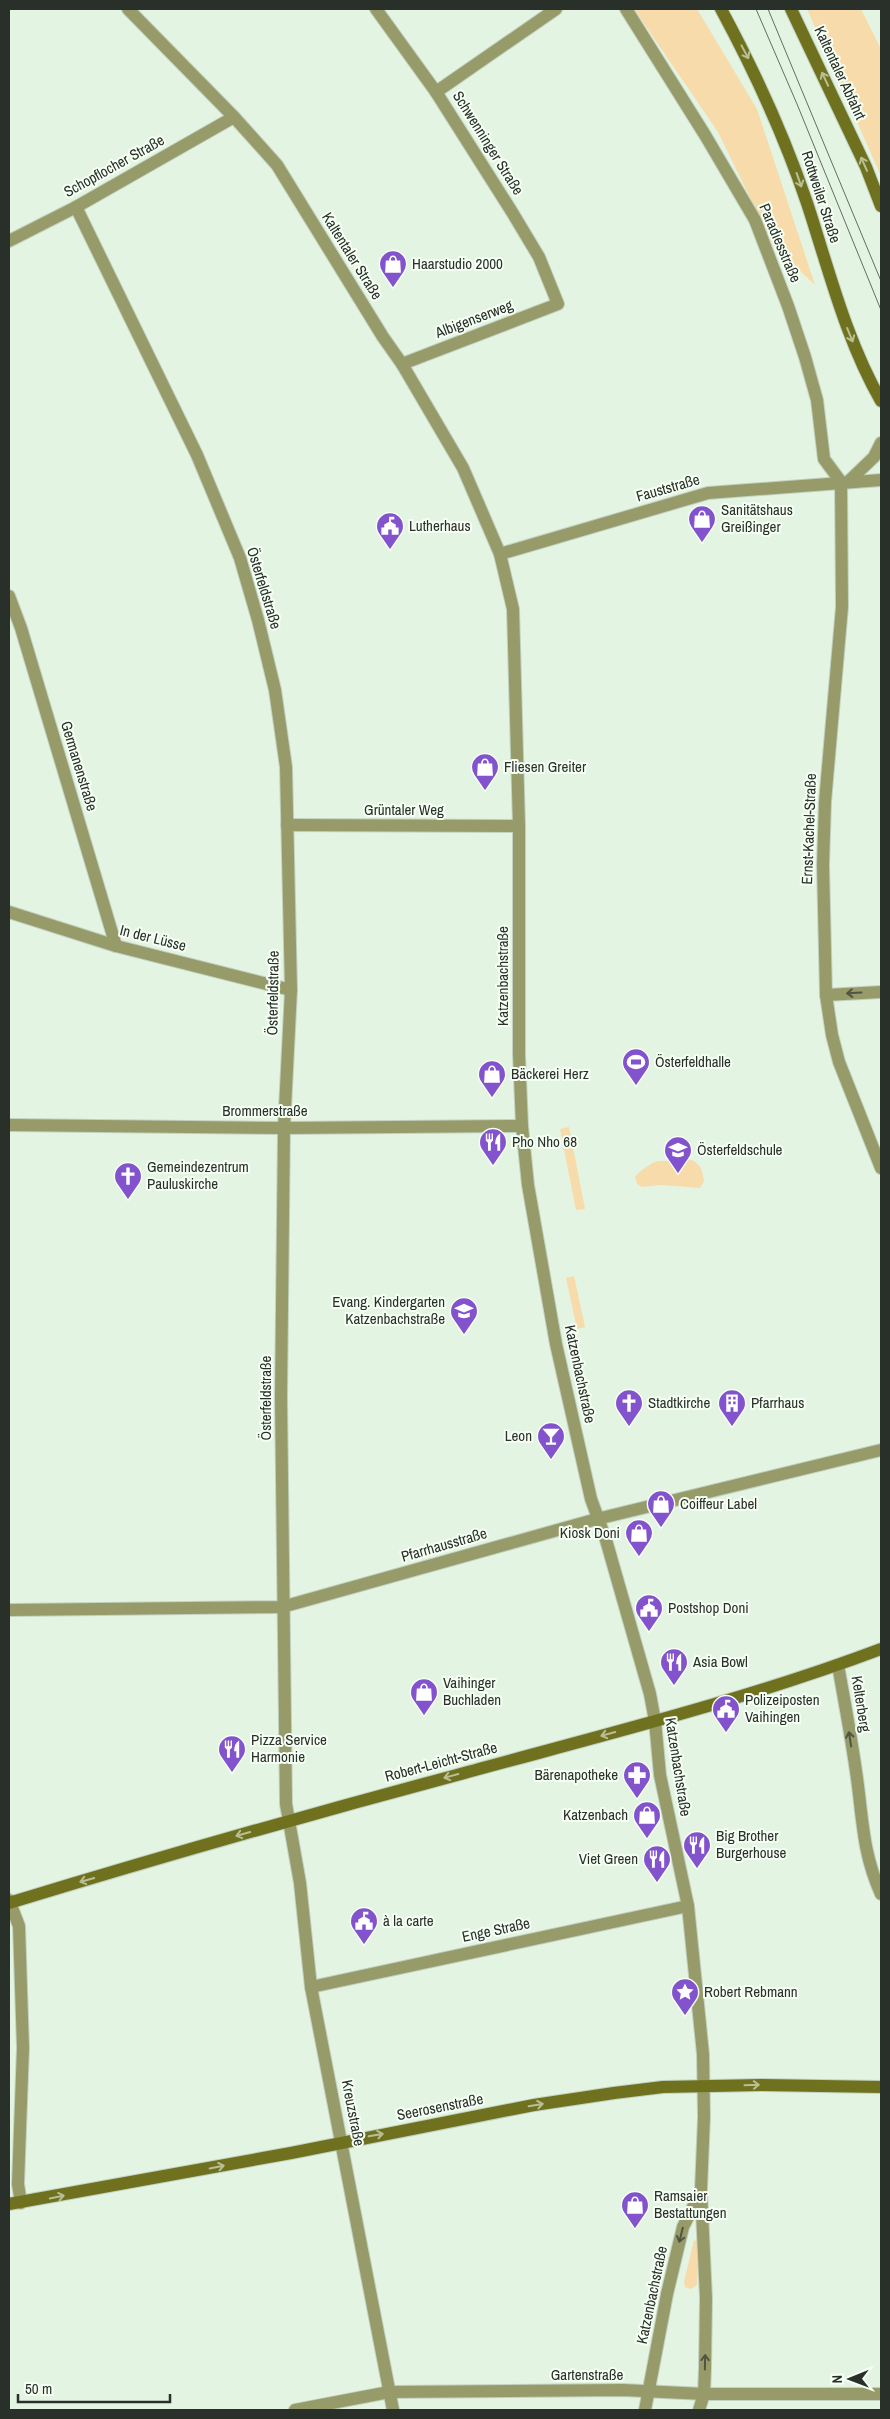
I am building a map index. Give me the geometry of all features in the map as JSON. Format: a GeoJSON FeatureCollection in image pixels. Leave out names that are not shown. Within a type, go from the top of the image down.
{"type":"FeatureCollection","features":[{"type":"Feature","properties":{"kind":"street","name":"Kaltentaler Straße"},"geometry":{"type":"LineString","coordinates":[[128,9],[234,117],[277,166],[383,337],[402,364],[463,468],[500,554]]}},
{"type":"Feature","properties":{"kind":"street","name":"Schwenninger Straße"},"geometry":{"type":"LineString","coordinates":[[376,9],[436,92],[539,256],[558,304]]}},
{"type":"Feature","properties":{"kind":"street"},"geometry":{"type":"LineString","coordinates":[[436,92],[556,9]]}},
{"type":"Feature","properties":{"kind":"street","name":"Paradiesstraße"},"geometry":{"type":"LineString","coordinates":[[626,9],[705,135],[754,220],[788,306],[805,357],[817,400],[824,459],[845,482]]}},
{"type":"Feature","properties":{"kind":"street","name":"Rottweiler Straße"},"geometry":{"type":"LineString","coordinates":[[721,9],[749,60],[783,134],[847,327],[862,365],[881,400]]}},
{"type":"Feature","properties":{"kind":"street","name":"Kaltentaler Abfahrt"},"geometry":{"type":"LineString","coordinates":[[792,9],[866,167],[881,206]]}},
{"type":"Feature","properties":{"kind":"street","name":"Schopflocher Straße"},"geometry":{"type":"LineString","coordinates":[[9,241],[76,207],[234,117]]}},
{"type":"Feature","properties":{"kind":"street","name":"Österfeldstraße"},"geometry":{"type":"LineString","coordinates":[[76,207],[197,455],[240,558],[258,620],[275,690],[286,767],[291,990],[284,1128],[282,1607],[286,1804],[290,1820]]}},
{"type":"Feature","properties":{"kind":"street","name":"Albigenserweg"},"geometry":{"type":"LineString","coordinates":[[402,364],[558,304]]}},
{"type":"Feature","properties":{"kind":"street"},"geometry":{"type":"LineString","coordinates":[[845,482],[874,457],[881,443]]}},
{"type":"Feature","properties":{"kind":"street","name":"Fauststraße"},"geometry":{"type":"LineString","coordinates":[[500,554],[708,493],[881,480]]}},
{"type":"Feature","properties":{"kind":"street","name":"Ernst-Kachel-Straße"},"geometry":{"type":"LineString","coordinates":[[845,482],[842,607],[825,802],[826,995],[832,1035],[840,1062],[881,1168]]}},
{"type":"Feature","properties":{"kind":"street","name":"Katzenbachstraße"},"geometry":{"type":"LineString","coordinates":[[500,554],[513,609],[520,826],[519,1054],[522,1126],[528,1185],[556,1344],[597,1520],[606,1540],[644,1673],[655,1721],[660,1775],[688,1906],[702,2036],[701,2190],[706,2298],[704,2394],[699,2410]]}},
{"type":"Feature","properties":{"kind":"street","name":"Germanenstraße"},"geometry":{"type":"LineString","coordinates":[[9,596],[24,638],[116,946]]}},
{"type":"Feature","properties":{"kind":"street","name":"Grüntaler Weg"},"geometry":{"type":"LineString","coordinates":[[287,825],[520,826]]}},
{"type":"Feature","properties":{"kind":"street","name":"In der Lüsse"},"geometry":{"type":"LineString","coordinates":[[9,912],[116,946],[291,990]]}},
{"type":"Feature","properties":{"kind":"street"},"geometry":{"type":"LineString","coordinates":[[826,995],[881,992]]}},
{"type":"Feature","properties":{"kind":"street","name":"Brommerstraße"},"geometry":{"type":"LineString","coordinates":[[9,1125],[284,1128],[522,1126]]}},
{"type":"Feature","properties":{"kind":"street","name":"Pfarrhausstraße"},"geometry":{"type":"LineString","coordinates":[[9,1610],[282,1607],[597,1520],[881,1450]]}},
{"type":"Feature","properties":{"kind":"street","name":"Robert-Leicht-Straße"},"geometry":{"type":"LineString","coordinates":[[9,1902],[290,1820],[655,1721],[838,1665],[881,1649]]}},
{"type":"Feature","properties":{"kind":"street","name":"Kelterberg"},"geometry":{"type":"LineString","coordinates":[[838,1665],[858,1787],[860,1822],[870,1870],[881,1894]]}},
{"type":"Feature","properties":{"kind":"street","name":"Kreuzstraße"},"geometry":{"type":"LineString","coordinates":[[290,1820],[300,1883],[303,1929],[311,1987],[393,2410]]}},
{"type":"Feature","properties":{"kind":"street"},"geometry":{"type":"LineString","coordinates":[[9,1902],[19,1926],[20,1936],[23,2048],[18,2184],[15,2204]]}},
{"type":"Feature","properties":{"kind":"street","name":"Enge Straße"},"geometry":{"type":"LineString","coordinates":[[311,1987],[688,1906]]}},
{"type":"Feature","properties":{"kind":"street","name":"Seerosenstraße"},"geometry":{"type":"LineString","coordinates":[[15,2204],[588,2097],[663,2087],[881,2086]]}},
{"type":"Feature","properties":{"kind":"street","name":"Katzenbachstraße"},"geometry":{"type":"LineString","coordinates":[[645,2410],[667,2294],[683,2227],[701,2190]]}},
{"type":"Feature","properties":{"kind":"street","name":"Gartenstraße"},"geometry":{"type":"LineString","coordinates":[[295,2410],[389,2392],[649,2391],[704,2394],[881,2394]]}},
{"type":"Feature","properties":{"kind":"shaded area"},"geometry":{"type":"Polygon","coordinates":[[[634,9],[697,9],[757,109],[815,285],[773,245],[718,132],[634,9]]]}},
{"type":"Feature","properties":{"kind":"shaded area"},"geometry":{"type":"Polygon","coordinates":[[[807,9],[861,9],[881,49],[881,176],[807,9]]]}},
{"type":"Feature","properties":{"kind":"shaded area"},"geometry":{"type":"Polygon","coordinates":[[[569,1127],[585,1209],[576,1210],[560,1129],[569,1127]]]}},
{"type":"Feature","properties":{"kind":"shaded area"},"geometry":{"type":"Polygon","coordinates":[[[679,1158],[694,1161],[700,1167],[704,1181],[700,1188],[661,1185],[642,1187],[637,1184],[635,1177],[649,1165],[659,1161],[671,1161],[679,1158]]]}},
{"type":"Feature","properties":{"kind":"shaded area"},"geometry":{"type":"Polygon","coordinates":[[[574,1276],[585,1327],[577,1329],[566,1278],[574,1276]]]}},
{"type":"Feature","properties":{"kind":"shaded area"},"geometry":{"type":"Polygon","coordinates":[[[694,2240],[698,2242],[697,2285],[691,2289],[685,2287],[684,2282],[694,2240]]]}},
{"type":"Feature","properties":{"kind":"tram line"},"geometry":{"type":"LineString","coordinates":[[756,9],[881,310]]}},
{"type":"Feature","properties":{"kind":"tram line"},"geometry":{"type":"LineString","coordinates":[[768,9],[881,281]]}},
{"type":"Feature","properties":{"kind":"place","name":"Haarstudio 2000"},"geometry":{"type":"Point","coordinates":[393,288]}},
{"type":"Feature","properties":{"kind":"place","name":"Sanitätshaus Greißinger"},"geometry":{"type":"Point","coordinates":[702,543]}},
{"type":"Feature","properties":{"kind":"place","name":"Lutherhaus"},"geometry":{"type":"Point","coordinates":[390,550]}},
{"type":"Feature","properties":{"kind":"place","name":"Fliesen Greiter"},"geometry":{"type":"Point","coordinates":[485,791]}},
{"type":"Feature","properties":{"kind":"place","name":"Österfeldhalle"},"geometry":{"type":"Point","coordinates":[636,1086]}},
{"type":"Feature","properties":{"kind":"place","name":"Bäckerei Herz"},"geometry":{"type":"Point","coordinates":[492,1098]}},
{"type":"Feature","properties":{"kind":"place","name":"Pho Nho 68"},"geometry":{"type":"Point","coordinates":[493,1166]}},
{"type":"Feature","properties":{"kind":"place","name":"Österfeldschule"},"geometry":{"type":"Point","coordinates":[678,1174]}},
{"type":"Feature","properties":{"kind":"place","name":"Gemeindezentrum Pauluskirche"},"geometry":{"type":"Point","coordinates":[128,1200]}},
{"type":"Feature","properties":{"kind":"place","name":"Evang. Kindergarten Katzenbachstraße"},"geometry":{"type":"Point","coordinates":[464,1335]}},
{"type":"Feature","properties":{"kind":"place","name":"Stadtkirche"},"geometry":{"type":"Point","coordinates":[629,1427]}},
{"type":"Feature","properties":{"kind":"place","name":"Pfarrhaus"},"geometry":{"type":"Point","coordinates":[732,1427]}},
{"type":"Feature","properties":{"kind":"place","name":"Leon"},"geometry":{"type":"Point","coordinates":[551,1460]}},
{"type":"Feature","properties":{"kind":"place","name":"Coiffeur Label"},"geometry":{"type":"Point","coordinates":[661,1528]}},
{"type":"Feature","properties":{"kind":"place","name":"Kiosk Doni"},"geometry":{"type":"Point","coordinates":[639,1557]}},
{"type":"Feature","properties":{"kind":"place","name":"Postshop Doni"},"geometry":{"type":"Point","coordinates":[649,1632]}},
{"type":"Feature","properties":{"kind":"place","name":"Asia Bowl"},"geometry":{"type":"Point","coordinates":[674,1686]}},
{"type":"Feature","properties":{"kind":"place","name":"Vaihinger Buchladen"},"geometry":{"type":"Point","coordinates":[424,1716]}},
{"type":"Feature","properties":{"kind":"place","name":"Polizeiposten Vaihingen"},"geometry":{"type":"Point","coordinates":[726,1733]}},
{"type":"Feature","properties":{"kind":"place","name":"Pizza Service Harmonie"},"geometry":{"type":"Point","coordinates":[232,1773]}},
{"type":"Feature","properties":{"kind":"place","name":"Bärenapotheke"},"geometry":{"type":"Point","coordinates":[637,1799]}},
{"type":"Feature","properties":{"kind":"place","name":"Katzenbach"},"geometry":{"type":"Point","coordinates":[647,1839]}},
{"type":"Feature","properties":{"kind":"place","name":"Big Brother Burgerhouse"},"geometry":{"type":"Point","coordinates":[697,1869]}},
{"type":"Feature","properties":{"kind":"place","name":"Viet Green"},"geometry":{"type":"Point","coordinates":[657,1883]}},
{"type":"Feature","properties":{"kind":"place","name":"à la carte"},"geometry":{"type":"Point","coordinates":[364,1945]}},
{"type":"Feature","properties":{"kind":"place","name":"Robert Rebmann"},"geometry":{"type":"Point","coordinates":[685,2016]}},
{"type":"Feature","properties":{"kind":"place","name":"Ramsaier Bestattungen"},"geometry":{"type":"Point","coordinates":[635,2229]}}]}
